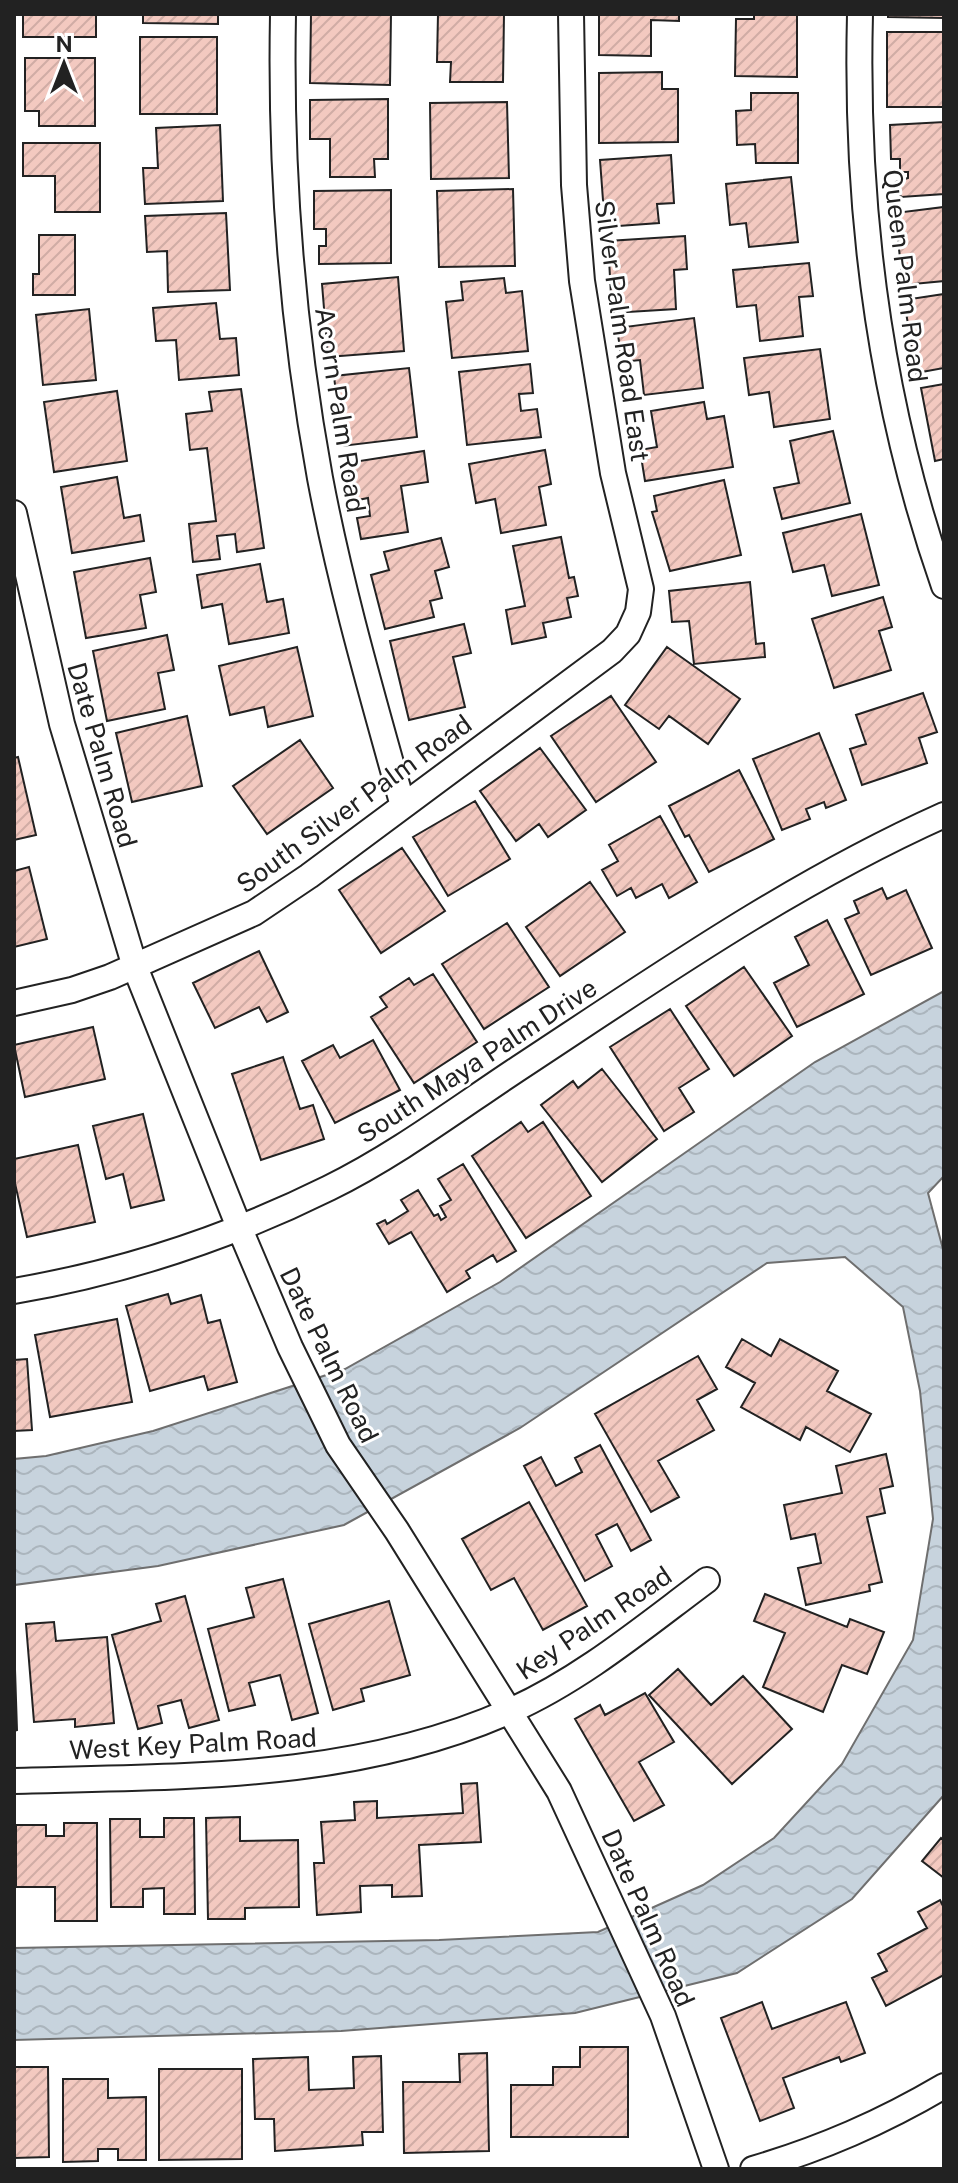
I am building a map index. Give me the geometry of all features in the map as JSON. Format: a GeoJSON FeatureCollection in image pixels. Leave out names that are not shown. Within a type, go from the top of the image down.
{"type":"FeatureCollection","features":[{"type":"Feature","properties":{"kind":"street","name":"Acorn Palm Road"},"geometry":{"type":"LineString","coordinates":[[283,14],[284,168],[303,376],[342,580],[403,806]]}},
{"type":"Feature","properties":{"kind":"street","name":"Silver Palm Road East"},"geometry":{"type":"LineString","coordinates":[[571,14],[574,185],[582,281],[613,473],[641,589],[639,605]]}},
{"type":"Feature","properties":{"kind":"street","name":"Queen Palm Road"},"geometry":{"type":"LineString","coordinates":[[860,14],[861,156],[877,311],[910,472],[944,586]]}},
{"type":"Feature","properties":{"kind":"street","name":"Date Palm Road"},"geometry":{"type":"LineString","coordinates":[[14,513],[62,724],[135,967],[239,1227],[290,1347],[338,1445],[397,1531],[559,1791],[663,2016],[716,2169]]}},
{"type":"Feature","properties":{"kind":"street","name":"South Silver Palm Road"},"geometry":{"type":"LineString","coordinates":[[14,1003],[72,990],[135,967],[254,913],[612,651],[628,634],[639,605]]}},
{"type":"Feature","properties":{"kind":"street","name":"South Maya Palm Drive"},"geometry":{"type":"LineString","coordinates":[[14,1291],[130,1268],[239,1227],[330,1188],[406,1144],[737,924],[814,879],[944,815]]}},
{"type":"Feature","properties":{"kind":"street","name":"Key Palm Road"},"geometry":{"type":"LineString","coordinates":[[510,1711],[621,1645],[707,1580]]}},
{"type":"Feature","properties":{"kind":"street","name":"West Key Palm Road"},"geometry":{"type":"LineString","coordinates":[[14,1781],[255,1773],[324,1766],[436,1741],[510,1711]]}},
{"type":"Feature","properties":{"kind":"street"},"geometry":{"type":"LineString","coordinates":[[753,2169],[815,2150],[872,2127],[944,2086]]}},
{"type":"Feature","properties":{"kind":"water"},"geometry":{"type":"Polygon","coordinates":[[[944,991],[944,1176],[928,1193],[944,1253],[944,1795],[852,1899],[737,1973],[575,2013],[341,2031],[14,2040],[14,1948],[439,1940],[598,1932],[703,1885],[774,1838],[842,1764],[913,1640],[933,1519],[920,1391],[903,1307],[845,1257],[767,1263],[520,1428],[344,1525],[158,1566],[14,1585],[14,1459],[46,1456],[153,1431],[345,1369],[500,1282],[815,1062],[944,991]]]}},
{"type":"Feature","properties":{"kind":"building"},"geometry":{"type":"Polygon","coordinates":[[[23,14],[96,14],[96,37],[23,37],[23,14]]]}},
{"type":"Feature","properties":{"kind":"building"},"geometry":{"type":"Polygon","coordinates":[[[143,14],[218,14],[218,24],[143,23],[143,14]]]}},
{"type":"Feature","properties":{"kind":"building"},"geometry":{"type":"Polygon","coordinates":[[[311,14],[391,14],[390,85],[310,83],[311,14]]]}},
{"type":"Feature","properties":{"kind":"building"},"geometry":{"type":"Polygon","coordinates":[[[438,14],[504,14],[503,82],[450,82],[451,62],[437,62],[438,14]]]}},
{"type":"Feature","properties":{"kind":"building"},"geometry":{"type":"Polygon","coordinates":[[[599,14],[679,14],[679,21],[651,20],[651,56],[599,55],[599,14]]]}},
{"type":"Feature","properties":{"kind":"building"},"geometry":{"type":"Polygon","coordinates":[[[754,14],[797,14],[797,77],[735,76],[736,19],[754,19],[754,14]]]}},
{"type":"Feature","properties":{"kind":"building"},"geometry":{"type":"Polygon","coordinates":[[[888,14],[944,14],[944,18],[888,17],[888,14]]]}},
{"type":"Feature","properties":{"kind":"building"},"geometry":{"type":"Polygon","coordinates":[[[887,32],[944,32],[944,107],[887,107],[887,32]]]}},
{"type":"Feature","properties":{"kind":"building"},"geometry":{"type":"Polygon","coordinates":[[[140,37],[217,37],[217,114],[140,114],[140,37]]]}},
{"type":"Feature","properties":{"kind":"building"},"geometry":{"type":"Polygon","coordinates":[[[25,58],[95,58],[95,126],[39,126],[39,111],[25,111],[25,58]]]}},
{"type":"Feature","properties":{"kind":"building"},"geometry":{"type":"Polygon","coordinates":[[[662,72],[662,89],[678,89],[678,142],[599,143],[599,73],[662,72]]]}},
{"type":"Feature","properties":{"kind":"building"},"geometry":{"type":"Polygon","coordinates":[[[751,93],[798,93],[798,163],[756,163],[755,144],[737,145],[736,111],[751,110],[751,93]]]}},
{"type":"Feature","properties":{"kind":"building"},"geometry":{"type":"Polygon","coordinates":[[[388,99],[388,159],[374,159],[375,177],[330,177],[330,139],[310,139],[310,100],[388,99]]]}},
{"type":"Feature","properties":{"kind":"building"},"geometry":{"type":"Polygon","coordinates":[[[507,102],[509,178],[431,179],[430,103],[507,102]]]}},
{"type":"Feature","properties":{"kind":"building"},"geometry":{"type":"Polygon","coordinates":[[[944,122],[944,194],[901,197],[896,182],[908,178],[908,172],[900,172],[900,159],[891,159],[890,125],[944,122]]]}},
{"type":"Feature","properties":{"kind":"building"},"geometry":{"type":"Polygon","coordinates":[[[220,125],[223,201],[145,204],[143,168],[158,168],[156,128],[220,125]]]}},
{"type":"Feature","properties":{"kind":"building"},"geometry":{"type":"Polygon","coordinates":[[[23,143],[100,143],[100,212],[55,212],[55,176],[23,176],[23,143]]]}},
{"type":"Feature","properties":{"kind":"building"},"geometry":{"type":"Polygon","coordinates":[[[671,155],[674,203],[657,204],[659,223],[605,227],[600,160],[671,155]]]}},
{"type":"Feature","properties":{"kind":"building"},"geometry":{"type":"Polygon","coordinates":[[[791,177],[798,242],[749,247],[746,223],[730,225],[726,184],[791,177]]]}},
{"type":"Feature","properties":{"kind":"building"},"geometry":{"type":"Polygon","coordinates":[[[513,189],[515,266],[439,267],[437,191],[513,189]]]}},
{"type":"Feature","properties":{"kind":"building"},"geometry":{"type":"Polygon","coordinates":[[[391,190],[391,263],[319,264],[319,246],[326,246],[326,229],[314,229],[314,191],[391,190]]]}},
{"type":"Feature","properties":{"kind":"building"},"geometry":{"type":"Polygon","coordinates":[[[944,207],[944,281],[903,285],[895,213],[944,207]]]}},
{"type":"Feature","properties":{"kind":"building"},"geometry":{"type":"Polygon","coordinates":[[[226,213],[230,290],[168,292],[167,251],[147,252],[145,216],[226,213]]]}},
{"type":"Feature","properties":{"kind":"building"},"geometry":{"type":"Polygon","coordinates":[[[39,235],[75,235],[75,295],[33,295],[33,274],[39,274],[39,235]]]}},
{"type":"Feature","properties":{"kind":"building"},"geometry":{"type":"Polygon","coordinates":[[[685,236],[687,269],[674,270],[676,309],[612,313],[608,241],[685,236]]]}},
{"type":"Feature","properties":{"kind":"building"},"geometry":{"type":"Polygon","coordinates":[[[809,263],[813,296],[799,297],[803,336],[760,341],[756,305],[737,307],[733,270],[809,263]]]}},
{"type":"Feature","properties":{"kind":"building"},"geometry":{"type":"Polygon","coordinates":[[[398,277],[404,351],[328,357],[322,284],[398,277]]]}},
{"type":"Feature","properties":{"kind":"building"},"geometry":{"type":"Polygon","coordinates":[[[504,278],[506,293],[522,291],[528,351],[452,358],[446,302],[463,300],[461,282],[504,278]]]}},
{"type":"Feature","properties":{"kind":"building"},"geometry":{"type":"Polygon","coordinates":[[[944,294],[944,368],[916,373],[904,300],[944,294]]]}},
{"type":"Feature","properties":{"kind":"building"},"geometry":{"type":"Polygon","coordinates":[[[216,303],[220,339],[236,338],[239,375],[179,380],[176,340],[156,341],[153,308],[216,303]]]}},
{"type":"Feature","properties":{"kind":"building"},"geometry":{"type":"Polygon","coordinates":[[[89,309],[96,380],[43,385],[36,315],[89,309]]]}},
{"type":"Feature","properties":{"kind":"building"},"geometry":{"type":"Polygon","coordinates":[[[694,318],[703,388],[644,395],[640,360],[622,362],[617,328],[694,318]]]}},
{"type":"Feature","properties":{"kind":"building"},"geometry":{"type":"Polygon","coordinates":[[[820,349],[830,419],[774,427],[769,392],[749,395],[744,358],[820,349]]]}},
{"type":"Feature","properties":{"kind":"building"},"geometry":{"type":"Polygon","coordinates":[[[530,364],[533,393],[519,394],[521,411],[537,409],[541,437],[467,445],[459,372],[530,364]]]}},
{"type":"Feature","properties":{"kind":"building"},"geometry":{"type":"Polygon","coordinates":[[[409,368],[417,437],[342,446],[334,376],[409,368]]]}},
{"type":"Feature","properties":{"kind":"building"},"geometry":{"type":"Polygon","coordinates":[[[944,384],[944,459],[935,461],[921,388],[944,384]]]}},
{"type":"Feature","properties":{"kind":"building"},"geometry":{"type":"Polygon","coordinates":[[[241,389],[264,548],[237,552],[235,534],[217,536],[220,559],[193,562],[189,524],[216,521],[207,448],[190,450],[186,414],[212,411],[209,392],[241,389]]]}},
{"type":"Feature","properties":{"kind":"building"},"geometry":{"type":"Polygon","coordinates":[[[117,391],[127,461],[54,472],[44,402],[117,391]]]}},
{"type":"Feature","properties":{"kind":"building"},"geometry":{"type":"Polygon","coordinates":[[[704,402],[707,419],[724,416],[733,467],[645,481],[640,450],[657,447],[651,411],[704,402]]]}},
{"type":"Feature","properties":{"kind":"building"},"geometry":{"type":"Polygon","coordinates":[[[833,431],[850,503],[782,519],[774,488],[799,483],[790,441],[833,431]]]}},
{"type":"Feature","properties":{"kind":"building"},"geometry":{"type":"Polygon","coordinates":[[[545,450],[551,484],[539,487],[546,525],[501,533],[495,499],[476,503],[469,464],[545,450]]]}},
{"type":"Feature","properties":{"kind":"building"},"geometry":{"type":"Polygon","coordinates":[[[424,451],[428,482],[401,486],[408,532],[361,539],[357,518],[370,516],[368,498],[353,501],[347,463],[424,451]]]}},
{"type":"Feature","properties":{"kind":"building"},"geometry":{"type":"Polygon","coordinates":[[[117,477],[124,518],[140,515],[144,541],[72,553],[61,487],[117,477]]]}},
{"type":"Feature","properties":{"kind":"building"},"geometry":{"type":"Polygon","coordinates":[[[724,480],[741,555],[670,571],[652,512],[657,511],[654,496],[724,480]]]}},
{"type":"Feature","properties":{"kind":"building"},"geometry":{"type":"Polygon","coordinates":[[[861,514],[879,585],[832,596],[824,565],[793,572],[783,533],[861,514]]]}},
{"type":"Feature","properties":{"kind":"building"},"geometry":{"type":"Polygon","coordinates":[[[561,537],[569,578],[574,577],[578,596],[567,598],[571,617],[543,623],[546,637],[512,644],[506,610],[525,606],[513,546],[561,537]]]}},
{"type":"Feature","properties":{"kind":"building"},"geometry":{"type":"Polygon","coordinates":[[[441,538],[449,567],[435,571],[442,598],[430,601],[434,617],[385,629],[371,575],[389,570],[384,552],[441,538]]]}},
{"type":"Feature","properties":{"kind":"building"},"geometry":{"type":"Polygon","coordinates":[[[150,558],[156,592],[140,595],[146,628],[86,638],[74,572],[150,558]]]}},
{"type":"Feature","properties":{"kind":"building"},"geometry":{"type":"Polygon","coordinates":[[[260,564],[267,602],[283,599],[289,633],[229,644],[222,604],[202,608],[197,575],[260,564]]]}},
{"type":"Feature","properties":{"kind":"building"},"geometry":{"type":"Polygon","coordinates":[[[750,582],[756,644],[764,643],[765,657],[694,664],[689,621],[672,622],[669,591],[750,582]]]}},
{"type":"Feature","properties":{"kind":"building"},"geometry":{"type":"Polygon","coordinates":[[[883,597],[892,627],[879,631],[891,670],[834,688],[812,619],[883,597]]]}},
{"type":"Feature","properties":{"kind":"building"},"geometry":{"type":"Polygon","coordinates":[[[464,624],[471,653],[453,657],[465,707],[409,720],[390,641],[464,624]]]}},
{"type":"Feature","properties":{"kind":"building"},"geometry":{"type":"Polygon","coordinates":[[[167,635],[174,670],[158,673],[165,709],[107,721],[93,651],[167,635]]]}},
{"type":"Feature","properties":{"kind":"building"},"geometry":{"type":"Polygon","coordinates":[[[297,647],[313,716],[268,727],[264,707],[230,715],[219,666],[297,647]]]}},
{"type":"Feature","properties":{"kind":"building"},"geometry":{"type":"Polygon","coordinates":[[[667,647],[740,699],[708,744],[669,716],[659,729],[625,705],[667,647]]]}},
{"type":"Feature","properties":{"kind":"building"},"geometry":{"type":"Polygon","coordinates":[[[923,693],[937,732],[919,738],[927,763],[862,785],[850,749],[866,744],[856,715],[923,693]]]}},
{"type":"Feature","properties":{"kind":"building"},"geometry":{"type":"Polygon","coordinates":[[[611,696],[656,762],[596,802],[551,736],[611,696]]]}},
{"type":"Feature","properties":{"kind":"building"},"geometry":{"type":"Polygon","coordinates":[[[187,716],[202,786],[132,802],[116,733],[187,716]]]}},
{"type":"Feature","properties":{"kind":"building"},"geometry":{"type":"Polygon","coordinates":[[[819,733],[846,800],[826,808],[824,802],[806,809],[810,819],[782,830],[753,759],[819,733]]]}},
{"type":"Feature","properties":{"kind":"building"},"geometry":{"type":"Polygon","coordinates":[[[300,740],[333,788],[267,834],[233,786],[300,740]]]}},
{"type":"Feature","properties":{"kind":"building"},"geometry":{"type":"Polygon","coordinates":[[[540,748],[586,810],[548,837],[539,824],[516,841],[480,791],[540,748]]]}},
{"type":"Feature","properties":{"kind":"building"},"geometry":{"type":"Polygon","coordinates":[[[18,757],[36,835],[14,840],[14,758],[18,757]]]}},
{"type":"Feature","properties":{"kind":"building"},"geometry":{"type":"Polygon","coordinates":[[[739,770],[774,839],[709,872],[669,806],[739,770]]]}},
{"type":"Feature","properties":{"kind":"building"},"geometry":{"type":"Polygon","coordinates":[[[475,801],[510,859],[448,896],[413,837],[475,801]]]}},
{"type":"Feature","properties":{"kind":"building"},"geometry":{"type":"Polygon","coordinates":[[[660,816],[697,882],[669,898],[662,884],[636,898],[631,888],[617,896],[602,870],[618,861],[609,845],[660,816]]]}},
{"type":"Feature","properties":{"kind":"building"},"geometry":{"type":"Polygon","coordinates":[[[402,848],[445,911],[381,953],[339,890],[402,848]]]}},
{"type":"Feature","properties":{"kind":"building"},"geometry":{"type":"Polygon","coordinates":[[[29,867],[47,939],[14,947],[14,871],[29,867]]]}},
{"type":"Feature","properties":{"kind":"building"},"geometry":{"type":"Polygon","coordinates":[[[590,882],[625,932],[560,976],[526,927],[590,882]]]}},
{"type":"Feature","properties":{"kind":"building"},"geometry":{"type":"Polygon","coordinates":[[[882,888],[887,899],[906,890],[932,948],[871,975],[845,919],[859,913],[854,901],[882,888]]]}},
{"type":"Feature","properties":{"kind":"building"},"geometry":{"type":"Polygon","coordinates":[[[827,920],[864,994],[797,1027],[774,983],[809,965],[795,937],[827,920]]]}},
{"type":"Feature","properties":{"kind":"building"},"geometry":{"type":"Polygon","coordinates":[[[507,923],[549,987],[484,1029],[442,964],[507,923]]]}},
{"type":"Feature","properties":{"kind":"building"},"geometry":{"type":"Polygon","coordinates":[[[259,951],[288,1012],[267,1022],[259,1007],[215,1028],[193,983],[259,951]]]}},
{"type":"Feature","properties":{"kind":"building"},"geometry":{"type":"Polygon","coordinates":[[[744,967],[792,1036],[734,1076],[686,1006],[744,967]]]}},
{"type":"Feature","properties":{"kind":"building"},"geometry":{"type":"Polygon","coordinates":[[[433,974],[477,1042],[414,1083],[371,1017],[387,1007],[380,997],[409,978],[414,985],[433,974]]]}},
{"type":"Feature","properties":{"kind":"building"},"geometry":{"type":"Polygon","coordinates":[[[670,1009],[709,1069],[679,1088],[694,1112],[664,1131],[610,1047],[670,1009]]]}},
{"type":"Feature","properties":{"kind":"building"},"geometry":{"type":"Polygon","coordinates":[[[93,1027],[105,1079],[25,1097],[14,1045],[93,1027]]]}},
{"type":"Feature","properties":{"kind":"building"},"geometry":{"type":"Polygon","coordinates":[[[373,1040],[400,1090],[335,1123],[302,1061],[333,1045],[340,1058],[373,1040]]]}},
{"type":"Feature","properties":{"kind":"building"},"geometry":{"type":"Polygon","coordinates":[[[283,1057],[300,1109],[313,1105],[324,1139],[261,1160],[232,1074],[283,1057]]]}},
{"type":"Feature","properties":{"kind":"building"},"geometry":{"type":"Polygon","coordinates":[[[602,1069],[657,1139],[602,1182],[541,1105],[573,1081],[578,1088],[602,1069]]]}},
{"type":"Feature","properties":{"kind":"building"},"geometry":{"type":"Polygon","coordinates":[[[143,1114],[164,1200],[131,1208],[123,1174],[106,1179],[93,1126],[143,1114]]]}},
{"type":"Feature","properties":{"kind":"building"},"geometry":{"type":"Polygon","coordinates":[[[521,1122],[528,1132],[543,1122],[591,1196],[526,1238],[472,1156],[521,1122]]]}},
{"type":"Feature","properties":{"kind":"building"},"geometry":{"type":"Polygon","coordinates":[[[78,1145],[95,1222],[27,1237],[14,1179],[14,1159],[78,1145]]]}},
{"type":"Feature","properties":{"kind":"building"},"geometry":{"type":"Polygon","coordinates":[[[463,1164],[516,1251],[497,1262],[493,1255],[466,1271],[470,1278],[447,1292],[411,1232],[389,1244],[377,1224],[385,1220],[387,1224],[408,1211],[401,1200],[418,1190],[434,1216],[438,1214],[441,1220],[446,1217],[440,1206],[451,1200],[438,1179],[463,1164]]]}},
{"type":"Feature","properties":{"kind":"building"},"geometry":{"type":"Polygon","coordinates":[[[168,1294],[171,1304],[201,1295],[208,1323],[220,1320],[237,1382],[208,1390],[204,1376],[150,1391],[126,1306],[168,1294]]]}},
{"type":"Feature","properties":{"kind":"building"},"geometry":{"type":"Polygon","coordinates":[[[117,1319],[132,1402],[50,1417],[35,1335],[117,1319]]]}},
{"type":"Feature","properties":{"kind":"building"},"geometry":{"type":"Polygon","coordinates":[[[742,1339],[771,1356],[780,1339],[838,1371],[827,1391],[871,1414],[850,1452],[806,1427],[800,1440],[741,1407],[755,1383],[726,1367],[742,1339]]]}},
{"type":"Feature","properties":{"kind":"building"},"geometry":{"type":"Polygon","coordinates":[[[698,1356],[717,1389],[697,1400],[714,1430],[658,1461],[679,1497],[651,1512],[595,1414],[698,1356]]]}},
{"type":"Feature","properties":{"kind":"building"},"geometry":{"type":"Polygon","coordinates":[[[27,1359],[32,1430],[14,1431],[14,1360],[27,1359]]]}},
{"type":"Feature","properties":{"kind":"building"},"geometry":{"type":"Polygon","coordinates":[[[600,1445],[651,1540],[631,1551],[617,1524],[596,1535],[612,1566],[585,1581],[524,1466],[541,1457],[556,1486],[582,1472],[575,1458],[600,1445]]]}},
{"type":"Feature","properties":{"kind":"building"},"geometry":{"type":"Polygon","coordinates":[[[886,1454],[893,1486],[880,1489],[885,1513],[867,1517],[882,1582],[869,1585],[870,1591],[806,1605],[798,1568],[821,1563],[815,1534],[791,1539],[784,1505],[842,1493],[836,1466],[886,1454]]]}},
{"type":"Feature","properties":{"kind":"building"},"geometry":{"type":"Polygon","coordinates":[[[529,1502],[587,1606],[543,1630],[514,1578],[491,1590],[462,1539],[529,1502]]]}},
{"type":"Feature","properties":{"kind":"building"},"geometry":{"type":"Polygon","coordinates":[[[283,1579],[318,1713],[292,1720],[280,1675],[249,1683],[255,1705],[229,1711],[208,1629],[254,1617],[246,1588],[283,1579]]]}},
{"type":"Feature","properties":{"kind":"building"},"geometry":{"type":"Polygon","coordinates":[[[765,1594],[847,1627],[850,1619],[884,1632],[867,1674],[842,1665],[823,1712],[763,1687],[785,1633],[754,1621],[765,1594]]]}},
{"type":"Feature","properties":{"kind":"building"},"geometry":{"type":"Polygon","coordinates":[[[185,1596],[219,1720],[189,1728],[181,1700],[158,1706],[162,1723],[138,1729],[112,1635],[161,1621],[156,1604],[185,1596]]]}},
{"type":"Feature","properties":{"kind":"building"},"geometry":{"type":"Polygon","coordinates":[[[389,1601],[410,1675],[361,1689],[364,1701],[333,1710],[309,1624],[389,1601]]]}},
{"type":"Feature","properties":{"kind":"building"},"geometry":{"type":"Polygon","coordinates":[[[54,1622],[56,1641],[107,1637],[114,1723],[75,1727],[75,1719],[34,1722],[26,1624],[54,1622]]]}},
{"type":"Feature","properties":{"kind":"building"},"geometry":{"type":"Polygon","coordinates":[[[14,1639],[17,1730],[14,1731],[14,1639]]]}},
{"type":"Feature","properties":{"kind":"building"},"geometry":{"type":"Polygon","coordinates":[[[678,1669],[711,1705],[743,1676],[792,1729],[732,1784],[649,1695],[678,1669]]]}},
{"type":"Feature","properties":{"kind":"building"},"geometry":{"type":"Polygon","coordinates":[[[645,1693],[674,1742],[639,1762],[664,1805],[634,1821],[575,1719],[600,1705],[605,1715],[645,1693]]]}},
{"type":"Feature","properties":{"kind":"building"},"geometry":{"type":"Polygon","coordinates":[[[477,1783],[481,1842],[419,1845],[422,1896],[392,1897],[392,1885],[360,1886],[361,1912],[317,1915],[314,1863],[324,1863],[321,1822],[355,1820],[354,1802],[377,1801],[377,1818],[463,1813],[461,1784],[477,1783]]]}},
{"type":"Feature","properties":{"kind":"building"},"geometry":{"type":"Polygon","coordinates":[[[240,1817],[240,1841],[298,1840],[299,1907],[245,1908],[245,1919],[208,1919],[206,1818],[240,1817]]]}},
{"type":"Feature","properties":{"kind":"building"},"geometry":{"type":"Polygon","coordinates":[[[164,1818],[194,1818],[195,1914],[164,1914],[164,1888],[143,1889],[143,1907],[111,1907],[110,1819],[140,1819],[140,1837],[164,1837],[164,1818]]]}},
{"type":"Feature","properties":{"kind":"building"},"geometry":{"type":"Polygon","coordinates":[[[64,1823],[97,1823],[97,1921],[55,1921],[55,1887],[16,1887],[16,1825],[46,1825],[46,1836],[64,1836],[64,1823]]]}},
{"type":"Feature","properties":{"kind":"building"},"geometry":{"type":"Polygon","coordinates":[[[941,1838],[944,1841],[944,1878],[922,1861],[941,1838]]]}},
{"type":"Feature","properties":{"kind":"building"},"geometry":{"type":"Polygon","coordinates":[[[940,1900],[944,1908],[944,1975],[886,2006],[872,1978],[887,1971],[878,1954],[927,1928],[918,1912],[940,1900]]]}},
{"type":"Feature","properties":{"kind":"building"},"geometry":{"type":"Polygon","coordinates":[[[762,2002],[772,2029],[846,2002],[865,2053],[841,2062],[839,2057],[783,2078],[794,2108],[760,2121],[721,2018],[762,2002]]]}},
{"type":"Feature","properties":{"kind":"building"},"geometry":{"type":"Polygon","coordinates":[[[580,2047],[628,2047],[628,2137],[511,2137],[511,2085],[553,2085],[553,2067],[580,2067],[580,2047]]]}},
{"type":"Feature","properties":{"kind":"building"},"geometry":{"type":"Polygon","coordinates":[[[487,2053],[489,2151],[404,2153],[403,2082],[460,2082],[459,2054],[487,2053]]]}},
{"type":"Feature","properties":{"kind":"building"},"geometry":{"type":"Polygon","coordinates":[[[381,2056],[383,2132],[362,2132],[363,2145],[275,2151],[274,2119],[255,2119],[253,2059],[308,2057],[309,2090],[354,2088],[353,2057],[381,2056]]]}},
{"type":"Feature","properties":{"kind":"building"},"geometry":{"type":"Polygon","coordinates":[[[14,2067],[48,2067],[49,2157],[14,2158],[14,2067]]]}},
{"type":"Feature","properties":{"kind":"building"},"geometry":{"type":"Polygon","coordinates":[[[159,2069],[242,2069],[242,2159],[159,2160],[159,2069]]]}},
{"type":"Feature","properties":{"kind":"building"},"geometry":{"type":"Polygon","coordinates":[[[63,2079],[108,2079],[108,2098],[146,2097],[146,2160],[118,2160],[118,2149],[98,2149],[98,2161],[63,2162],[63,2079]]]}}]}
